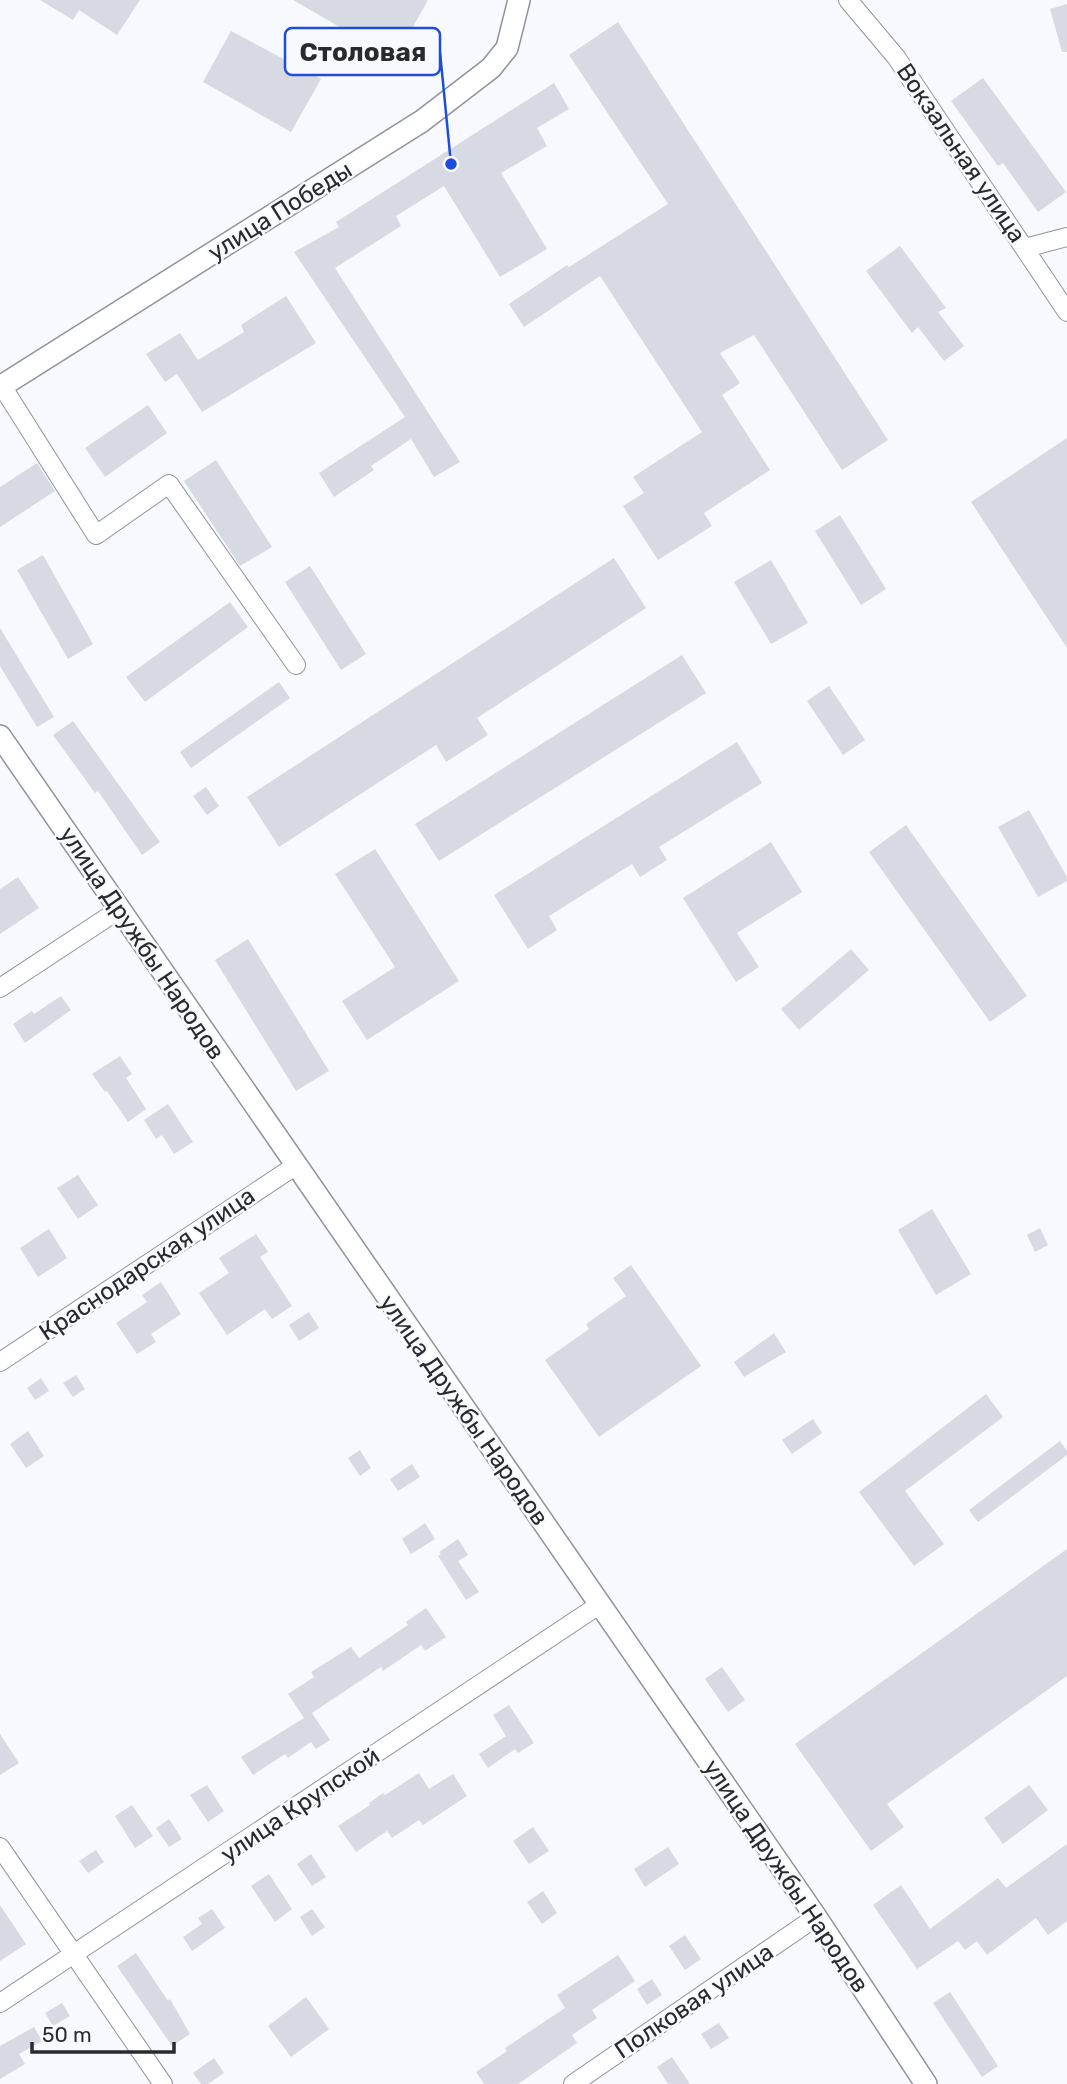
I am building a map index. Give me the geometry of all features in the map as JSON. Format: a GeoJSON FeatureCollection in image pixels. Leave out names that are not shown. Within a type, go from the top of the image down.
{"type":"FeatureCollection","features":[{"type":"Feature","properties":{"kind":"street","name":"улица Победы"},"geometry":{"type":"LineString","coordinates":[[1,387],[422,121],[491,68],[507,48],[519,0]]}},
{"type":"Feature","properties":{"kind":"street","name":"Вокзальная улица"},"geometry":{"type":"LineString","coordinates":[[848,0],[896,57],[1067,312]]}},
{"type":"Feature","properties":{"kind":"street"},"geometry":{"type":"LineString","coordinates":[[1025,248],[1067,237]]}},
{"type":"Feature","properties":{"kind":"street"},"geometry":{"type":"LineString","coordinates":[[1,387],[96,535],[169,484],[296,665]]}},
{"type":"Feature","properties":{"kind":"street","name":"улица Дружбы Народов"},"geometry":{"type":"LineString","coordinates":[[0,737],[816,1917],[926,2084]]}},
{"type":"Feature","properties":{"kind":"street"},"geometry":{"type":"LineString","coordinates":[[0,988],[120,909]]}},
{"type":"Feature","properties":{"kind":"street","name":"Краснодарская улица"},"geometry":{"type":"LineString","coordinates":[[0,1362],[295,1166]]}},
{"type":"Feature","properties":{"kind":"street","name":"улица Крупской"},"geometry":{"type":"LineString","coordinates":[[0,2003],[599,1605]]}},
{"type":"Feature","properties":{"kind":"street"},"geometry":{"type":"LineString","coordinates":[[0,1847],[163,2084]]}},
{"type":"Feature","properties":{"kind":"street","name":"Полковая улица"},"geometry":{"type":"LineString","coordinates":[[573,2084],[816,1917]]}},
{"type":"Feature","properties":{"kind":"building"},"geometry":{"type":"Polygon","coordinates":[[[40,0],[140,0],[117,35],[79,10],[73,20],[40,0]]]}},
{"type":"Feature","properties":{"kind":"building"},"geometry":{"type":"Polygon","coordinates":[[[293,0],[428,0],[395,59],[293,0]]]}},
{"type":"Feature","properties":{"kind":"building"},"geometry":{"type":"Polygon","coordinates":[[[1067,4],[1067,52],[1062,52],[1050,9],[1067,4]]]}},
{"type":"Feature","properties":{"kind":"building"},"geometry":{"type":"Polygon","coordinates":[[[618,22],[888,440],[842,470],[754,335],[720,353],[740,383],[722,395],[770,470],[704,513],[712,526],[658,560],[623,506],[644,493],[633,477],[702,432],[600,276],[524,327],[509,304],[567,265],[569,267],[668,204],[569,55],[618,22]]]}},
{"type":"Feature","properties":{"kind":"building"},"geometry":{"type":"Polygon","coordinates":[[[231,31],[321,79],[291,132],[203,82],[231,31]]]}},
{"type":"Feature","properties":{"kind":"building"},"geometry":{"type":"Polygon","coordinates":[[[983,78],[1066,192],[1038,212],[1003,163],[998,166],[951,101],[983,78]]]}},
{"type":"Feature","properties":{"kind":"building"},"geometry":{"type":"Polygon","coordinates":[[[554,83],[569,109],[537,128],[547,146],[501,173],[547,249],[500,277],[444,186],[396,216],[401,226],[335,268],[460,462],[434,477],[411,439],[371,466],[374,470],[334,497],[319,473],[405,417],[294,252],[339,227],[336,222],[554,83]]]}},
{"type":"Feature","properties":{"kind":"building"},"geometry":{"type":"Polygon","coordinates":[[[900,246],[946,308],[938,312],[964,346],[944,361],[918,327],[912,333],[866,271],[900,246]]]}},
{"type":"Feature","properties":{"kind":"building"},"geometry":{"type":"Polygon","coordinates":[[[286,296],[316,343],[202,412],[177,374],[165,382],[146,354],[180,333],[198,360],[244,332],[241,325],[286,296]]]}},
{"type":"Feature","properties":{"kind":"building"},"geometry":{"type":"Polygon","coordinates":[[[148,405],[167,433],[105,477],[85,448],[148,405]]]}},
{"type":"Feature","properties":{"kind":"building"},"geometry":{"type":"Polygon","coordinates":[[[1067,438],[1067,648],[971,502],[1067,438]]]}},
{"type":"Feature","properties":{"kind":"building"},"geometry":{"type":"Polygon","coordinates":[[[216,460],[272,547],[240,566],[184,481],[216,460]]]}},
{"type":"Feature","properties":{"kind":"building"},"geometry":{"type":"Polygon","coordinates":[[[37,463],[55,491],[0,527],[0,487],[37,463]]]}},
{"type":"Feature","properties":{"kind":"building"},"geometry":{"type":"Polygon","coordinates":[[[840,515],[886,589],[861,605],[815,531],[840,515]]]}},
{"type":"Feature","properties":{"kind":"building"},"geometry":{"type":"Polygon","coordinates":[[[43,555],[93,644],[68,659],[17,570],[43,555]]]}},
{"type":"Feature","properties":{"kind":"building"},"geometry":{"type":"Polygon","coordinates":[[[614,558],[646,608],[477,718],[488,735],[446,762],[436,745],[279,847],[247,797],[614,558]]]}},
{"type":"Feature","properties":{"kind":"building"},"geometry":{"type":"Polygon","coordinates":[[[771,560],[808,623],[771,644],[734,582],[771,560]]]}},
{"type":"Feature","properties":{"kind":"building"},"geometry":{"type":"Polygon","coordinates":[[[310,566],[366,654],[341,670],[285,582],[310,566]]]}},
{"type":"Feature","properties":{"kind":"building"},"geometry":{"type":"Polygon","coordinates":[[[230,602],[248,627],[145,702],[126,677],[230,602]]]}},
{"type":"Feature","properties":{"kind":"building"},"geometry":{"type":"Polygon","coordinates":[[[0,628],[54,717],[37,727],[0,666],[0,628]]]}},
{"type":"Feature","properties":{"kind":"building"},"geometry":{"type":"Polygon","coordinates":[[[682,655],[706,693],[439,861],[415,824],[682,655]]]}},
{"type":"Feature","properties":{"kind":"building"},"geometry":{"type":"Polygon","coordinates":[[[279,682],[290,698],[191,768],[180,752],[279,682]]]}},
{"type":"Feature","properties":{"kind":"building"},"geometry":{"type":"Polygon","coordinates":[[[829,686],[865,740],[843,755],[807,701],[829,686]]]}},
{"type":"Feature","properties":{"kind":"building"},"geometry":{"type":"Polygon","coordinates":[[[73,721],[160,842],[142,855],[98,791],[95,793],[53,735],[73,721]]]}},
{"type":"Feature","properties":{"kind":"building"},"geometry":{"type":"Polygon","coordinates":[[[737,742],[762,783],[659,847],[667,860],[640,877],[632,864],[549,916],[557,930],[528,949],[494,895],[737,742]]]}},
{"type":"Feature","properties":{"kind":"building"},"geometry":{"type":"Polygon","coordinates":[[[206,787],[219,806],[207,815],[193,796],[206,787]]]}},
{"type":"Feature","properties":{"kind":"building"},"geometry":{"type":"Polygon","coordinates":[[[1029,810],[1067,877],[1067,881],[1038,897],[998,827],[1029,810]]]}},
{"type":"Feature","properties":{"kind":"building"},"geometry":{"type":"Polygon","coordinates":[[[906,825],[1027,996],[990,1022],[869,852],[906,825]]]}},
{"type":"Feature","properties":{"kind":"building"},"geometry":{"type":"Polygon","coordinates":[[[771,842],[802,892],[737,933],[759,967],[736,982],[683,898],[771,842]]]}},
{"type":"Feature","properties":{"kind":"building"},"geometry":{"type":"Polygon","coordinates":[[[375,849],[459,981],[367,1040],[342,1001],[395,967],[335,874],[375,849]]]}},
{"type":"Feature","properties":{"kind":"building"},"geometry":{"type":"Polygon","coordinates":[[[18,877],[39,908],[0,934],[0,889],[18,877]]]}},
{"type":"Feature","properties":{"kind":"building"},"geometry":{"type":"Polygon","coordinates":[[[248,939],[329,1071],[296,1091],[215,960],[248,939]]]}},
{"type":"Feature","properties":{"kind":"building"},"geometry":{"type":"Polygon","coordinates":[[[851,949],[869,970],[799,1030],[781,1009],[851,949]]]}},
{"type":"Feature","properties":{"kind":"building"},"geometry":{"type":"Polygon","coordinates":[[[61,996],[71,1010],[25,1043],[13,1024],[61,996]]]}},
{"type":"Feature","properties":{"kind":"building"},"geometry":{"type":"Polygon","coordinates":[[[120,1056],[132,1074],[126,1078],[146,1109],[128,1122],[92,1074],[120,1056]]]}},
{"type":"Feature","properties":{"kind":"building"},"geometry":{"type":"Polygon","coordinates":[[[168,1104],[193,1142],[174,1154],[162,1135],[156,1139],[144,1120],[168,1104]]]}},
{"type":"Feature","properties":{"kind":"building"},"geometry":{"type":"Polygon","coordinates":[[[78,1175],[98,1205],[78,1219],[57,1188],[78,1175]]]}},
{"type":"Feature","properties":{"kind":"building"},"geometry":{"type":"Polygon","coordinates":[[[932,1209],[971,1274],[936,1295],[898,1230],[932,1209]]]}},
{"type":"Feature","properties":{"kind":"building"},"geometry":{"type":"Polygon","coordinates":[[[1040,1228],[1048,1245],[1035,1252],[1027,1235],[1040,1228]]]}},
{"type":"Feature","properties":{"kind":"building"},"geometry":{"type":"Polygon","coordinates":[[[49,1229],[67,1258],[38,1277],[20,1248],[49,1229]]]}},
{"type":"Feature","properties":{"kind":"building"},"geometry":{"type":"Polygon","coordinates":[[[256,1234],[268,1252],[260,1257],[292,1306],[272,1319],[265,1309],[227,1335],[199,1293],[229,1273],[219,1258],[256,1234]]]}},
{"type":"Feature","properties":{"kind":"building"},"geometry":{"type":"Polygon","coordinates":[[[631,1265],[701,1366],[599,1437],[545,1360],[589,1329],[586,1324],[626,1296],[613,1278],[631,1265]]]}},
{"type":"Feature","properties":{"kind":"building"},"geometry":{"type":"Polygon","coordinates":[[[161,1282],[181,1314],[151,1334],[156,1342],[137,1354],[116,1323],[147,1302],[142,1295],[161,1282]]]}},
{"type":"Feature","properties":{"kind":"building"},"geometry":{"type":"Polygon","coordinates":[[[309,1312],[319,1328],[299,1341],[289,1325],[309,1312]]]}},
{"type":"Feature","properties":{"kind":"building"},"geometry":{"type":"Polygon","coordinates":[[[774,1333],[786,1352],[744,1377],[734,1362],[774,1333]]]}},
{"type":"Feature","properties":{"kind":"building"},"geometry":{"type":"Polygon","coordinates":[[[76,1375],[85,1389],[73,1397],[63,1383],[76,1375]]]}},
{"type":"Feature","properties":{"kind":"building"},"geometry":{"type":"Polygon","coordinates":[[[41,1378],[49,1391],[35,1400],[27,1388],[41,1378]]]}},
{"type":"Feature","properties":{"kind":"building"},"geometry":{"type":"Polygon","coordinates":[[[986,1394],[1003,1417],[905,1491],[944,1544],[914,1566],[859,1492],[986,1394]]]}},
{"type":"Feature","properties":{"kind":"building"},"geometry":{"type":"Polygon","coordinates":[[[813,1419],[822,1433],[792,1454],[782,1440],[813,1419]]]}},
{"type":"Feature","properties":{"kind":"building"},"geometry":{"type":"Polygon","coordinates":[[[28,1431],[44,1456],[26,1468],[10,1444],[28,1431]]]}},
{"type":"Feature","properties":{"kind":"building"},"geometry":{"type":"Polygon","coordinates":[[[1060,1441],[1067,1455],[978,1522],[969,1510],[1060,1441]]]}},
{"type":"Feature","properties":{"kind":"building"},"geometry":{"type":"Polygon","coordinates":[[[360,1450],[371,1468],[360,1476],[348,1458],[360,1450]]]}},
{"type":"Feature","properties":{"kind":"building"},"geometry":{"type":"Polygon","coordinates":[[[412,1464],[420,1477],[398,1491],[390,1479],[412,1464]]]}},
{"type":"Feature","properties":{"kind":"building"},"geometry":{"type":"Polygon","coordinates":[[[425,1523],[435,1539],[411,1554],[402,1539],[425,1523]]]}},
{"type":"Feature","properties":{"kind":"building"},"geometry":{"type":"Polygon","coordinates":[[[458,1539],[468,1555],[458,1561],[479,1592],[466,1600],[438,1556],[441,1554],[439,1552],[458,1539]]]}},
{"type":"Feature","properties":{"kind":"building"},"geometry":{"type":"Polygon","coordinates":[[[1067,1549],[1067,1676],[887,1804],[904,1827],[871,1851],[795,1744],[1067,1549]]]}},
{"type":"Feature","properties":{"kind":"building"},"geometry":{"type":"Polygon","coordinates":[[[426,1608],[446,1637],[425,1651],[421,1645],[383,1671],[381,1667],[312,1713],[330,1740],[316,1749],[311,1742],[288,1758],[285,1754],[253,1775],[241,1757],[304,1718],[288,1694],[314,1677],[311,1672],[351,1647],[359,1658],[408,1625],[406,1622],[426,1608]]]}},
{"type":"Feature","properties":{"kind":"building"},"geometry":{"type":"Polygon","coordinates":[[[722,1667],[745,1700],[728,1712],[705,1679],[722,1667]]]}},
{"type":"Feature","properties":{"kind":"building"},"geometry":{"type":"Polygon","coordinates":[[[509,1705],[534,1743],[518,1753],[515,1749],[488,1768],[479,1754],[506,1736],[493,1715],[509,1705]]]}},
{"type":"Feature","properties":{"kind":"building"},"geometry":{"type":"Polygon","coordinates":[[[0,1734],[19,1763],[0,1775],[0,1734]]]}},
{"type":"Feature","properties":{"kind":"building"},"geometry":{"type":"Polygon","coordinates":[[[419,1773],[429,1789],[453,1774],[467,1796],[423,1825],[419,1820],[392,1838],[387,1831],[356,1852],[338,1826],[383,1793],[385,1795],[419,1773]]]}},
{"type":"Feature","properties":{"kind":"building"},"geometry":{"type":"Polygon","coordinates":[[[207,1785],[224,1811],[208,1822],[190,1795],[207,1785]]]}},
{"type":"Feature","properties":{"kind":"building"},"geometry":{"type":"Polygon","coordinates":[[[1029,1785],[1048,1810],[1003,1844],[984,1818],[1029,1785]]]}},
{"type":"Feature","properties":{"kind":"building"},"geometry":{"type":"Polygon","coordinates":[[[132,1805],[153,1836],[135,1848],[115,1816],[132,1805]]]}},
{"type":"Feature","properties":{"kind":"building"},"geometry":{"type":"Polygon","coordinates":[[[169,1819],[182,1839],[169,1847],[156,1828],[169,1819]]]}},
{"type":"Feature","properties":{"kind":"building"},"geometry":{"type":"Polygon","coordinates":[[[533,1827],[549,1851],[529,1864],[513,1841],[533,1827]]]}},
{"type":"Feature","properties":{"kind":"building"},"geometry":{"type":"Polygon","coordinates":[[[1067,1844],[1067,1921],[1048,1935],[1036,1918],[987,1955],[977,1941],[965,1950],[958,1941],[917,1969],[873,1905],[901,1885],[930,1929],[998,1878],[1006,1888],[1067,1844]]]}},
{"type":"Feature","properties":{"kind":"building"},"geometry":{"type":"Polygon","coordinates":[[[668,1847],[679,1864],[645,1887],[634,1869],[668,1847]]]}},
{"type":"Feature","properties":{"kind":"building"},"geometry":{"type":"Polygon","coordinates":[[[96,1850],[104,1862],[88,1873],[79,1861],[96,1850]]]}},
{"type":"Feature","properties":{"kind":"building"},"geometry":{"type":"Polygon","coordinates":[[[311,1854],[326,1877],[312,1886],[297,1864],[311,1854]]]}},
{"type":"Feature","properties":{"kind":"building"},"geometry":{"type":"Polygon","coordinates":[[[269,1874],[292,1909],[275,1922],[251,1886],[269,1874]]]}},
{"type":"Feature","properties":{"kind":"building"},"geometry":{"type":"Polygon","coordinates":[[[543,1891],[557,1913],[542,1924],[527,1902],[543,1891]]]}},
{"type":"Feature","properties":{"kind":"building"},"geometry":{"type":"Polygon","coordinates":[[[0,1905],[26,1944],[0,1961],[0,1905]]]}},
{"type":"Feature","properties":{"kind":"building"},"geometry":{"type":"Polygon","coordinates":[[[212,1909],[225,1928],[192,1951],[183,1937],[202,1924],[198,1918],[212,1909]]]}},
{"type":"Feature","properties":{"kind":"building"},"geometry":{"type":"Polygon","coordinates":[[[312,1909],[325,1927],[312,1936],[300,1917],[312,1909]]]}},
{"type":"Feature","properties":{"kind":"building"},"geometry":{"type":"Polygon","coordinates":[[[685,1935],[701,1959],[685,1970],[669,1946],[685,1935]]]}},
{"type":"Feature","properties":{"kind":"building"},"geometry":{"type":"Polygon","coordinates":[[[136,1953],[168,2001],[170,1999],[190,2034],[172,2046],[117,1966],[136,1953]]]}},
{"type":"Feature","properties":{"kind":"building"},"geometry":{"type":"Polygon","coordinates":[[[618,1955],[635,1981],[592,2010],[597,2018],[572,2035],[577,2043],[518,2084],[484,2084],[476,2072],[507,2051],[505,2048],[565,2008],[557,1995],[618,1955]]]}},
{"type":"Feature","properties":{"kind":"building"},"geometry":{"type":"Polygon","coordinates":[[[652,1979],[662,1995],[647,2005],[637,1989],[652,1979]]]}},
{"type":"Feature","properties":{"kind":"building"},"geometry":{"type":"Polygon","coordinates":[[[950,1992],[998,2066],[982,2077],[933,2003],[950,1992]]]}},
{"type":"Feature","properties":{"kind":"building"},"geometry":{"type":"Polygon","coordinates":[[[306,1997],[329,2029],[291,2057],[268,2026],[306,1997]]]}},
{"type":"Feature","properties":{"kind":"building"},"geometry":{"type":"Polygon","coordinates":[[[62,2003],[70,2016],[53,2026],[45,2013],[62,2003]]]}},
{"type":"Feature","properties":{"kind":"building"},"geometry":{"type":"Polygon","coordinates":[[[719,2023],[729,2038],[711,2049],[701,2034],[719,2023]]]}},
{"type":"Feature","properties":{"kind":"building"},"geometry":{"type":"Polygon","coordinates":[[[34,2027],[42,2041],[19,2054],[25,2064],[0,2079],[0,2046],[34,2027]]]}},
{"type":"Feature","properties":{"kind":"building"},"geometry":{"type":"Polygon","coordinates":[[[672,2057],[690,2084],[668,2084],[657,2067],[672,2057]]]}},
{"type":"Feature","properties":{"kind":"building"},"geometry":{"type":"Polygon","coordinates":[[[214,2058],[224,2073],[208,2084],[201,2084],[193,2073],[214,2058]]]}},
{"type":"Feature","properties":{"kind":"place","name":"Столовая"},"geometry":{"type":"Point","coordinates":[451,164]}}]}
